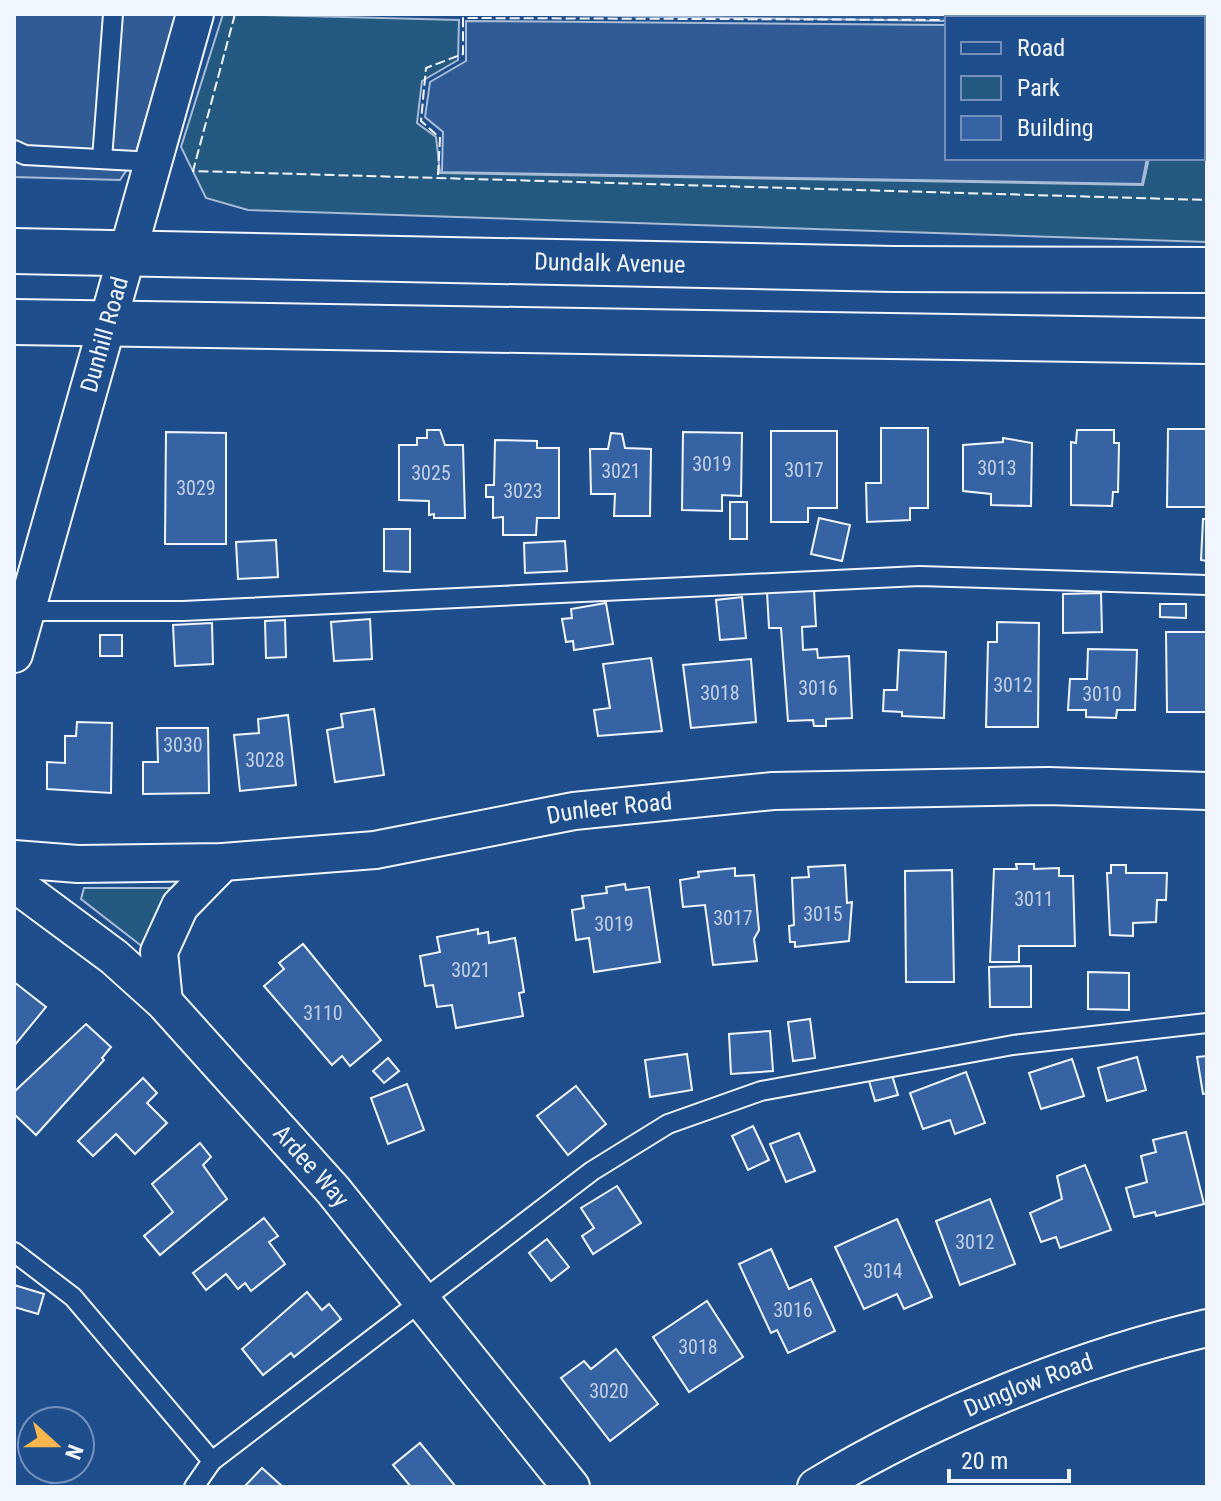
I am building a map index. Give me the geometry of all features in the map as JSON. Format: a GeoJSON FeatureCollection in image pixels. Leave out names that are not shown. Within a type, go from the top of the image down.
{"type":"FeatureCollection","features":[{"type":"Feature","properties":{"kind":"main road","name":"Dundalk Avenue"},"geometry":{"type":"LineString","coordinates":[[14,251],[878,269],[1207,270]]}},
{"type":"Feature","properties":{"kind":"main road"},"geometry":{"type":"LineString","coordinates":[[14,322],[1207,341]]}},
{"type":"Feature","properties":{"kind":"street","name":"Dunhill Road"},"geometry":{"type":"LineString","coordinates":[[14,654],[195,14]]}},
{"type":"Feature","properties":{"kind":"street","name":"Dunleer Road"},"geometry":{"type":"LineString","coordinates":[[14,859],[78,864],[223,862],[375,850],[574,811],[773,791],[1048,786],[1207,791]]}},
{"type":"Feature","properties":{"kind":"street"},"geometry":{"type":"LineString","coordinates":[[164,1002],[159,952],[180,906],[223,862]]}},
{"type":"Feature","properties":{"kind":"street","name":"Ardee Way"},"geometry":{"type":"LineString","coordinates":[[14,883],[114,957],[164,1002],[333,1190],[571,1487]]}},
{"type":"Feature","properties":{"kind":"street","name":"Dunglow Road"},"geometry":{"type":"LineString","coordinates":[[816,1487],[947,1420],[1048,1378],[1143,1343],[1207,1328]]}},
{"type":"Feature","properties":{"kind":"lane"},"geometry":{"type":"LineString","coordinates":[[102,159],[113,14]]}},
{"type":"Feature","properties":{"kind":"lane"},"geometry":{"type":"LineString","coordinates":[[14,150],[25,155],[154,162]]}},
{"type":"Feature","properties":{"kind":"lane"},"geometry":{"type":"LineString","coordinates":[[25,611],[183,611],[919,576],[1207,585]]}},
{"type":"Feature","properties":{"kind":"lane"},"geometry":{"type":"LineString","coordinates":[[194,1487],[212,1461],[592,1171],[668,1124],[761,1091],[1013,1045],[1207,1023]]}},
{"type":"Feature","properties":{"kind":"lane"},"geometry":{"type":"LineString","coordinates":[[14,1252],[73,1297],[212,1461]]}},
{"type":"Feature","properties":{"kind":"green space"},"geometry":{"type":"Polygon","coordinates":[[[223,14],[459,20],[458,60],[422,81],[417,123],[436,137],[440,173],[1143,185],[1149,160],[1205,160],[1207,143],[1207,242],[248,210],[206,198],[181,147],[223,14]]]}},
{"type":"Feature","properties":{"kind":"green space"},"geometry":{"type":"Polygon","coordinates":[[[1207,14],[1207,104],[1205,16],[1186,16],[1207,14]]]}},
{"type":"Feature","properties":{"kind":"green space"},"geometry":{"type":"Polygon","coordinates":[[[84,888],[171,888],[174,896],[148,951],[81,899],[84,888]]]}},
{"type":"Feature","properties":{"kind":"shaded area"},"geometry":{"type":"Polygon","coordinates":[[[14,14],[176,14],[134,159],[120,180],[14,177],[14,14]]]}},
{"type":"Feature","properties":{"kind":"shaded area"},"geometry":{"type":"Polygon","coordinates":[[[493,14],[1185,14],[945,16],[945,21],[493,14]]]}},
{"type":"Feature","properties":{"kind":"shaded area"},"geometry":{"type":"Polygon","coordinates":[[[466,21],[945,25],[945,160],[1147,160],[1142,184],[442,172],[443,132],[425,117],[430,82],[466,61],[466,21]]]}},
{"type":"Feature","properties":{"kind":"building"},"geometry":{"type":"Polygon","coordinates":[[[881,428],[928,428],[928,508],[910,508],[910,520],[867,522],[866,483],[881,483],[881,428]]]}},
{"type":"Feature","properties":{"kind":"building"},"geometry":{"type":"Polygon","coordinates":[[[1168,429],[1207,429],[1207,507],[1167,507],[1168,429]]]}},
{"type":"Feature","properties":{"kind":"building"},"geometry":{"type":"Polygon","coordinates":[[[427,430],[440,430],[445,445],[463,445],[465,518],[434,518],[434,514],[429,515],[429,501],[399,500],[399,445],[417,445],[417,438],[427,438],[427,430]]]}},
{"type":"Feature","properties":{"kind":"building"},"geometry":{"type":"Polygon","coordinates":[[[1077,430],[1114,430],[1114,443],[1119,443],[1118,492],[1113,492],[1112,506],[1071,505],[1071,442],[1076,443],[1077,430]]]}},
{"type":"Feature","properties":{"kind":"building"},"geometry":{"type":"Polygon","coordinates":[[[771,431],[837,431],[837,508],[808,508],[808,522],[771,522],[771,431]]]}},
{"type":"Feature","properties":{"kind":"building"},"geometry":{"type":"Polygon","coordinates":[[[166,432],[226,433],[226,544],[165,544],[166,432]]]}},
{"type":"Feature","properties":{"kind":"building"},"geometry":{"type":"Polygon","coordinates":[[[683,432],[742,433],[741,496],[722,495],[722,511],[682,510],[683,432]]]}},
{"type":"Feature","properties":{"kind":"building"},"geometry":{"type":"Polygon","coordinates":[[[611,433],[622,434],[625,448],[651,449],[650,516],[614,516],[615,494],[591,494],[590,449],[608,449],[611,433]]]}},
{"type":"Feature","properties":{"kind":"building"},"geometry":{"type":"Polygon","coordinates":[[[1003,438],[1032,443],[1031,506],[991,505],[991,494],[963,491],[963,445],[1003,442],[1003,438]]]}},
{"type":"Feature","properties":{"kind":"building"},"geometry":{"type":"Polygon","coordinates":[[[495,440],[537,441],[537,448],[559,448],[559,518],[537,518],[536,535],[503,535],[503,517],[493,518],[493,497],[486,497],[486,485],[494,485],[495,440]]]}},
{"type":"Feature","properties":{"kind":"building"},"geometry":{"type":"Polygon","coordinates":[[[730,502],[747,502],[747,539],[730,539],[730,502]]]}},
{"type":"Feature","properties":{"kind":"building"},"geometry":{"type":"Polygon","coordinates":[[[819,518],[850,525],[842,561],[811,554],[819,518]]]}},
{"type":"Feature","properties":{"kind":"building"},"geometry":{"type":"Polygon","coordinates":[[[1203,519],[1207,519],[1207,561],[1201,560],[1203,519]]]}},
{"type":"Feature","properties":{"kind":"building"},"geometry":{"type":"Polygon","coordinates":[[[384,529],[410,529],[410,572],[384,571],[384,529]]]}},
{"type":"Feature","properties":{"kind":"building"},"geometry":{"type":"Polygon","coordinates":[[[276,540],[278,577],[238,579],[236,542],[276,540]]]}},
{"type":"Feature","properties":{"kind":"building"},"geometry":{"type":"Polygon","coordinates":[[[565,541],[567,571],[525,573],[524,543],[565,541]]]}},
{"type":"Feature","properties":{"kind":"building"},"geometry":{"type":"Polygon","coordinates":[[[814,590],[816,626],[802,627],[803,650],[817,649],[818,658],[849,656],[852,718],[826,719],[826,726],[814,726],[813,720],[788,721],[781,628],[769,628],[767,592],[814,590]]]}},
{"type":"Feature","properties":{"kind":"building"},"geometry":{"type":"Polygon","coordinates":[[[1101,593],[1102,632],[1063,633],[1063,594],[1101,593]]]}},
{"type":"Feature","properties":{"kind":"building"},"geometry":{"type":"Polygon","coordinates":[[[742,597],[746,638],[720,640],[716,600],[742,597]]]}},
{"type":"Feature","properties":{"kind":"building"},"geometry":{"type":"Polygon","coordinates":[[[606,603],[613,644],[574,650],[573,641],[566,642],[562,619],[572,618],[571,609],[606,603]]]}},
{"type":"Feature","properties":{"kind":"building"},"geometry":{"type":"Polygon","coordinates":[[[1160,604],[1186,604],[1186,618],[1160,617],[1160,604]]]}},
{"type":"Feature","properties":{"kind":"building"},"geometry":{"type":"Polygon","coordinates":[[[370,619],[372,659],[334,661],[331,622],[370,619]]]}},
{"type":"Feature","properties":{"kind":"building"},"geometry":{"type":"Polygon","coordinates":[[[285,620],[286,657],[266,658],[265,621],[285,620]]]}},
{"type":"Feature","properties":{"kind":"building"},"geometry":{"type":"Polygon","coordinates":[[[997,622],[1039,623],[1038,727],[986,727],[988,642],[997,642],[997,622]]]}},
{"type":"Feature","properties":{"kind":"building"},"geometry":{"type":"Polygon","coordinates":[[[212,623],[213,664],[175,666],[173,625],[212,623]]]}},
{"type":"Feature","properties":{"kind":"building"},"geometry":{"type":"Polygon","coordinates":[[[1166,632],[1207,632],[1207,712],[1167,712],[1166,632]]]}},
{"type":"Feature","properties":{"kind":"building"},"geometry":{"type":"Polygon","coordinates":[[[100,635],[122,635],[122,656],[100,656],[100,635]]]}},
{"type":"Feature","properties":{"kind":"building"},"geometry":{"type":"Polygon","coordinates":[[[1088,649],[1137,650],[1135,710],[1117,710],[1116,718],[1086,717],[1086,710],[1068,710],[1070,679],[1087,679],[1088,649]]]}},
{"type":"Feature","properties":{"kind":"building"},"geometry":{"type":"Polygon","coordinates":[[[899,650],[946,652],[944,718],[902,716],[902,712],[883,711],[884,690],[897,690],[899,650]]]}},
{"type":"Feature","properties":{"kind":"building"},"geometry":{"type":"Polygon","coordinates":[[[651,658],[662,731],[598,736],[594,710],[610,708],[603,664],[651,658]]]}},
{"type":"Feature","properties":{"kind":"building"},"geometry":{"type":"Polygon","coordinates":[[[751,659],[756,722],[691,728],[683,665],[751,659]]]}},
{"type":"Feature","properties":{"kind":"building"},"geometry":{"type":"Polygon","coordinates":[[[374,709],[384,775],[335,782],[327,730],[343,727],[341,714],[374,709]]]}},
{"type":"Feature","properties":{"kind":"building"},"geometry":{"type":"Polygon","coordinates":[[[288,715],[296,785],[240,791],[234,735],[259,733],[258,719],[288,715]]]}},
{"type":"Feature","properties":{"kind":"building"},"geometry":{"type":"Polygon","coordinates":[[[77,722],[112,723],[111,793],[47,789],[47,762],[65,763],[65,736],[76,736],[77,722]]]}},
{"type":"Feature","properties":{"kind":"building"},"geometry":{"type":"Polygon","coordinates":[[[157,728],[208,728],[209,793],[143,794],[143,762],[158,762],[157,728]]]}},
{"type":"Feature","properties":{"kind":"building"},"geometry":{"type":"Polygon","coordinates":[[[1016,864],[1034,864],[1034,869],[1059,868],[1059,876],[1073,876],[1075,946],[1019,946],[1019,962],[990,962],[994,869],[1017,869],[1016,864]]]}},
{"type":"Feature","properties":{"kind":"building"},"geometry":{"type":"Polygon","coordinates":[[[845,865],[847,903],[852,902],[849,941],[795,947],[795,942],[790,942],[789,926],[794,925],[792,878],[809,877],[808,867],[845,865]]]}},
{"type":"Feature","properties":{"kind":"building"},"geometry":{"type":"Polygon","coordinates":[[[1111,865],[1126,865],[1126,873],[1167,873],[1166,900],[1157,900],[1156,922],[1133,923],[1133,936],[1110,935],[1107,873],[1111,873],[1111,865]]]}},
{"type":"Feature","properties":{"kind":"building"},"geometry":{"type":"Polygon","coordinates":[[[735,868],[735,876],[754,875],[759,930],[754,939],[757,961],[713,965],[705,905],[683,907],[680,880],[699,877],[698,872],[735,868]]]}},
{"type":"Feature","properties":{"kind":"building"},"geometry":{"type":"Polygon","coordinates":[[[952,870],[954,982],[906,982],[905,871],[952,870]]]}},
{"type":"Feature","properties":{"kind":"building"},"geometry":{"type":"Polygon","coordinates":[[[625,884],[626,890],[649,887],[660,962],[594,972],[589,938],[576,940],[572,910],[584,908],[582,896],[607,893],[606,887],[625,884]]]}},
{"type":"Feature","properties":{"kind":"building"},"geometry":{"type":"Polygon","coordinates":[[[478,929],[478,934],[488,932],[489,943],[515,938],[524,992],[519,993],[523,1016],[456,1028],[452,1005],[437,1007],[433,985],[425,986],[420,956],[440,952],[437,937],[478,929]]]}},
{"type":"Feature","properties":{"kind":"building"},"geometry":{"type":"Polygon","coordinates":[[[303,944],[381,1040],[350,1066],[342,1056],[332,1065],[264,986],[284,969],[279,963],[303,944]]]}},
{"type":"Feature","properties":{"kind":"building"},"geometry":{"type":"Polygon","coordinates":[[[1031,966],[1031,1007],[990,1007],[989,967],[1031,966]]]}},
{"type":"Feature","properties":{"kind":"building"},"geometry":{"type":"Polygon","coordinates":[[[1088,972],[1129,973],[1129,1010],[1088,1009],[1088,972]]]}},
{"type":"Feature","properties":{"kind":"building"},"geometry":{"type":"Polygon","coordinates":[[[14,982],[46,1007],[14,1046],[14,982]]]}},
{"type":"Feature","properties":{"kind":"building"},"geometry":{"type":"Polygon","coordinates":[[[810,1019],[815,1058],[793,1061],[788,1022],[810,1019]]]}},
{"type":"Feature","properties":{"kind":"building"},"geometry":{"type":"Polygon","coordinates":[[[86,1024],[111,1047],[102,1058],[104,1060],[36,1135],[14,1114],[14,1092],[86,1024]]]}},
{"type":"Feature","properties":{"kind":"building"},"geometry":{"type":"Polygon","coordinates":[[[770,1031],[773,1071],[731,1074],[729,1034],[770,1031]]]}},
{"type":"Feature","properties":{"kind":"building"},"geometry":{"type":"Polygon","coordinates":[[[687,1054],[692,1090],[650,1097],[645,1060],[687,1054]]]}},
{"type":"Feature","properties":{"kind":"building"},"geometry":{"type":"Polygon","coordinates":[[[1207,1056],[1207,1093],[1203,1094],[1197,1057],[1207,1056]]]}},
{"type":"Feature","properties":{"kind":"building"},"geometry":{"type":"Polygon","coordinates":[[[1137,1057],[1146,1090],[1107,1101],[1098,1068],[1137,1057]]]}},
{"type":"Feature","properties":{"kind":"building"},"geometry":{"type":"Polygon","coordinates":[[[388,1058],[399,1071],[384,1083],[373,1071],[388,1058]]]}},
{"type":"Feature","properties":{"kind":"building"},"geometry":{"type":"Polygon","coordinates":[[[1072,1059],[1084,1096],[1041,1109],[1029,1073],[1072,1059]]]}},
{"type":"Feature","properties":{"kind":"building"},"geometry":{"type":"Polygon","coordinates":[[[966,1072],[985,1123],[955,1134],[950,1120],[923,1129],[910,1093],[966,1072]]]}},
{"type":"Feature","properties":{"kind":"building"},"geometry":{"type":"Polygon","coordinates":[[[892,1075],[898,1095],[875,1101],[869,1081],[892,1075]]]}},
{"type":"Feature","properties":{"kind":"building"},"geometry":{"type":"Polygon","coordinates":[[[143,1078],[157,1093],[147,1103],[167,1123],[135,1154],[116,1134],[93,1156],[78,1141],[143,1078]]]}},
{"type":"Feature","properties":{"kind":"building"},"geometry":{"type":"Polygon","coordinates":[[[407,1084],[424,1130],[388,1144],[371,1098],[407,1084]]]}},
{"type":"Feature","properties":{"kind":"building"},"geometry":{"type":"Polygon","coordinates":[[[576,1086],[606,1124],[568,1155],[537,1116],[576,1086]]]}},
{"type":"Feature","properties":{"kind":"building"},"geometry":{"type":"Polygon","coordinates":[[[753,1126],[769,1160],[748,1170],[732,1136],[753,1126]]]}},
{"type":"Feature","properties":{"kind":"building"},"geometry":{"type":"Polygon","coordinates":[[[1186,1132],[1204,1204],[1156,1216],[1155,1212],[1134,1217],[1126,1188],[1147,1182],[1141,1156],[1156,1152],[1153,1140],[1186,1132]]]}},
{"type":"Feature","properties":{"kind":"building"},"geometry":{"type":"Polygon","coordinates":[[[799,1133],[815,1171],[786,1182],[770,1144],[799,1133]]]}},
{"type":"Feature","properties":{"kind":"building"},"geometry":{"type":"Polygon","coordinates":[[[200,1143],[211,1157],[203,1165],[227,1199],[160,1255],[144,1236],[173,1212],[152,1184],[200,1143]]]}},
{"type":"Feature","properties":{"kind":"building"},"geometry":{"type":"Polygon","coordinates":[[[1085,1165],[1111,1230],[1060,1248],[1056,1237],[1041,1242],[1030,1213],[1062,1199],[1057,1176],[1085,1165]]]}},
{"type":"Feature","properties":{"kind":"building"},"geometry":{"type":"Polygon","coordinates":[[[617,1186],[641,1223],[593,1254],[582,1236],[594,1228],[581,1208],[617,1186]]]}},
{"type":"Feature","properties":{"kind":"building"},"geometry":{"type":"Polygon","coordinates":[[[990,1199],[1015,1264],[960,1285],[936,1221],[990,1199]]]}},
{"type":"Feature","properties":{"kind":"building"},"geometry":{"type":"Polygon","coordinates":[[[264,1218],[278,1236],[269,1242],[285,1264],[251,1291],[245,1283],[238,1289],[226,1274],[206,1290],[193,1273],[264,1218]]]}},
{"type":"Feature","properties":{"kind":"building"},"geometry":{"type":"Polygon","coordinates":[[[897,1219],[932,1297],[904,1309],[897,1294],[864,1309],[835,1247],[897,1219]]]}},
{"type":"Feature","properties":{"kind":"building"},"geometry":{"type":"Polygon","coordinates":[[[547,1239],[569,1267],[551,1281],[529,1253],[547,1239]]]}},
{"type":"Feature","properties":{"kind":"building"},"geometry":{"type":"Polygon","coordinates":[[[771,1249],[789,1289],[811,1279],[835,1331],[788,1353],[777,1330],[771,1333],[739,1264],[771,1249]]]}},
{"type":"Feature","properties":{"kind":"building"},"geometry":{"type":"Polygon","coordinates":[[[14,1285],[44,1294],[38,1314],[14,1307],[14,1285]]]}},
{"type":"Feature","properties":{"kind":"building"},"geometry":{"type":"Polygon","coordinates":[[[307,1292],[322,1310],[329,1304],[341,1319],[294,1357],[291,1353],[263,1375],[242,1349],[307,1292]]]}},
{"type":"Feature","properties":{"kind":"building"},"geometry":{"type":"Polygon","coordinates":[[[707,1301],[743,1357],[689,1392],[653,1337],[707,1301]]]}},
{"type":"Feature","properties":{"kind":"building"},"geometry":{"type":"Polygon","coordinates":[[[616,1349],[658,1404],[610,1441],[561,1378],[584,1361],[591,1369],[616,1349]]]}},
{"type":"Feature","properties":{"kind":"building"},"geometry":{"type":"Polygon","coordinates":[[[420,1443],[456,1487],[411,1487],[393,1465],[420,1443]]]}},
{"type":"Feature","properties":{"kind":"building"},"geometry":{"type":"Polygon","coordinates":[[[262,1468],[283,1487],[244,1487],[262,1468]]]}},
{"type":"Feature","properties":{"kind":"fence"},"geometry":{"type":"LineString","coordinates":[[235,14],[193,171],[1207,200]]}},
{"type":"Feature","properties":{"kind":"fence"},"geometry":{"type":"LineString","coordinates":[[438,175],[440,138],[421,121],[426,68],[463,54],[463,18],[945,20]]}}]}
